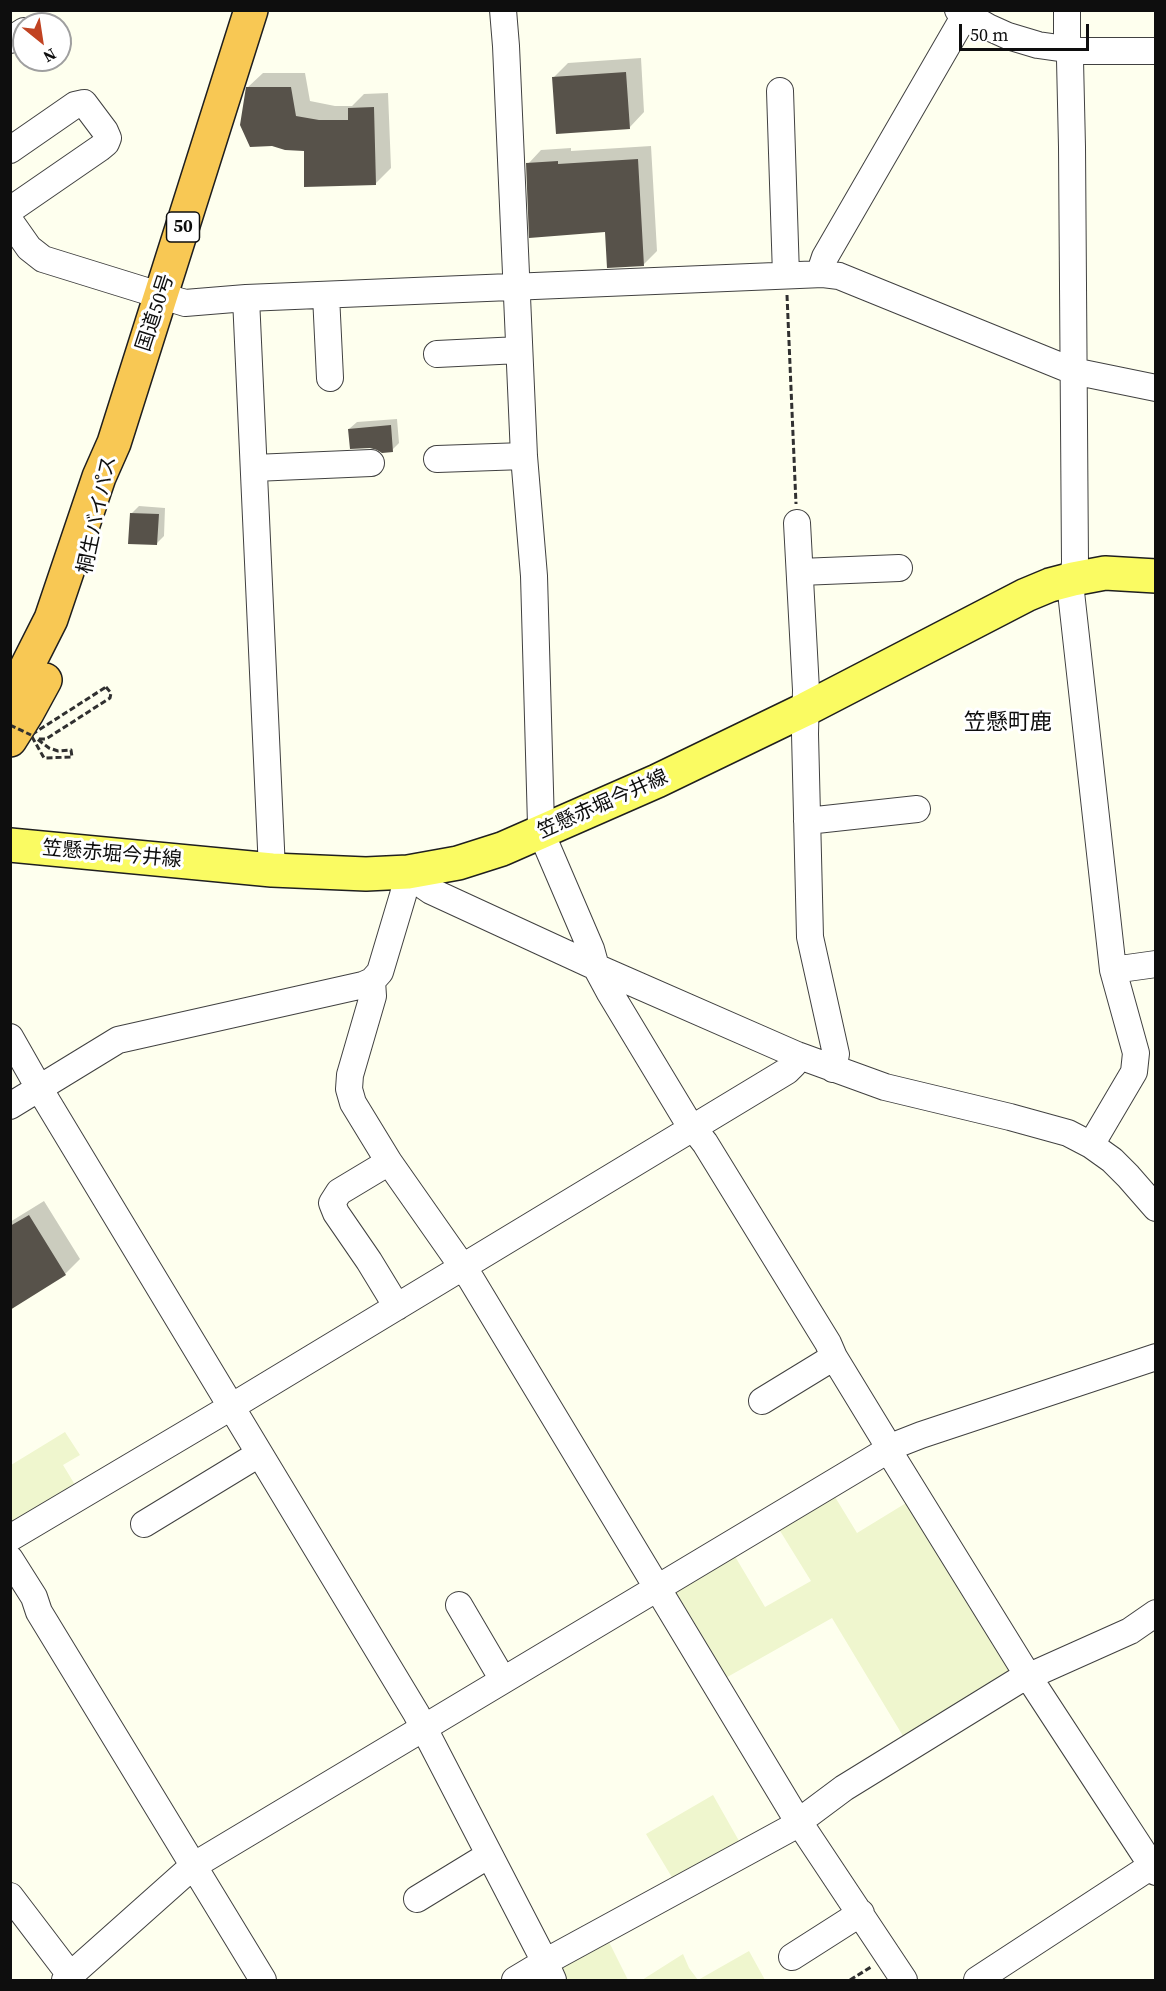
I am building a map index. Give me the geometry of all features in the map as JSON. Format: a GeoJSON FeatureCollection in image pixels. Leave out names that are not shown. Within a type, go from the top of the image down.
{"type":"FeatureCollection","features":[{"type":"Feature","properties":{"kind":"highway","name":"国道50号"},"geometry":{"type":"LineString","coordinates":[[114,443],[251,10]]}},
{"type":"Feature","properties":{"kind":"highway","name":"桐生バイパス"},"geometry":{"type":"LineString","coordinates":[[11,704],[51,618],[99,477],[114,443]]}},
{"type":"Feature","properties":{"kind":"highway","name":"桐生バイパス"},"geometry":{"type":"LineString","coordinates":[[21,737],[27,713],[49,672],[74,615],[94,542],[114,443]]}},
{"type":"Feature","properties":{"kind":"main road","name":"笠懸赤堀今井線"},"geometry":{"type":"LineString","coordinates":[[10,845],[272,870],[366,874],[408,872],[479,857],[543,832],[657,781],[806,709],[1026,595],[1050,585],[1105,573],[1155,576]]}},
{"type":"Feature","properties":{"kind":"street"},"geometry":{"type":"LineString","coordinates":[[503,10],[524,456],[534,576],[540,818],[546,844],[591,949],[596,967],[610,993],[822,1333],[888,1449],[1028,1676],[1154,1867],[977,1980]]}},
{"type":"Feature","properties":{"kind":"street"},"geometry":{"type":"LineString","coordinates":[[1067,10],[1071,136],[1075,563],[1071,592],[1113,970],[1136,1053],[1136,1067],[1091,1145]]}},
{"type":"Feature","properties":{"kind":"street"},"geometry":{"type":"LineString","coordinates":[[823,274],[822,266],[825,257],[961,13],[1008,36],[1038,45],[1080,51],[1155,51]]}},
{"type":"Feature","properties":{"kind":"street"},"geometry":{"type":"LineString","coordinates":[[780,91],[786,275]]}},
{"type":"Feature","properties":{"kind":"street"},"geometry":{"type":"LineString","coordinates":[[10,150],[75,105],[84,103],[108,138],[100,148],[10,210]]}},
{"type":"Feature","properties":{"kind":"street"},"geometry":{"type":"LineString","coordinates":[[10,221],[29,248],[43,259],[184,303],[246,298],[516,286],[786,275],[839,276],[1073,371],[1155,388]]}},
{"type":"Feature","properties":{"kind":"street"},"geometry":{"type":"LineString","coordinates":[[326,295],[330,378]]}},
{"type":"Feature","properties":{"kind":"street"},"geometry":{"type":"LineString","coordinates":[[246,298],[272,870]]}},
{"type":"Feature","properties":{"kind":"street"},"geometry":{"type":"LineString","coordinates":[[437,354],[519,350]]}},
{"type":"Feature","properties":{"kind":"street"},"geometry":{"type":"LineString","coordinates":[[437,459],[524,456]]}},
{"type":"Feature","properties":{"kind":"street"},"geometry":{"type":"LineString","coordinates":[[254,468],[371,464]]}},
{"type":"Feature","properties":{"kind":"street"},"geometry":{"type":"LineString","coordinates":[[797,524],[806,690],[810,937],[836,1054],[833,1069]]}},
{"type":"Feature","properties":{"kind":"street"},"geometry":{"type":"LineString","coordinates":[[800,572],[899,568]]}},
{"type":"Feature","properties":{"kind":"street"},"geometry":{"type":"LineString","coordinates":[[807,821],[917,809]]}},
{"type":"Feature","properties":{"kind":"street"},"geometry":{"type":"LineString","coordinates":[[408,872],[431,891],[596,967],[797,1055],[909,1094],[1068,1133],[1091,1145],[1112,1160],[1155,1208]]}},
{"type":"Feature","properties":{"kind":"street"},"geometry":{"type":"LineString","coordinates":[[10,1106],[118,1040],[363,985],[372,981],[380,972],[404,895],[408,872]]}},
{"type":"Feature","properties":{"kind":"street"},"geometry":{"type":"LineString","coordinates":[[1113,970],[1155,964]]}},
{"type":"Feature","properties":{"kind":"street"},"geometry":{"type":"LineString","coordinates":[[372,981],[373,996],[350,1074],[349,1089],[353,1102],[389,1162],[461,1268],[471,1279],[787,1803],[904,1980]]}},
{"type":"Feature","properties":{"kind":"street"},"geometry":{"type":"LineString","coordinates":[[10,1037],[368,1631],[424,1728],[549,1971]]}},
{"type":"Feature","properties":{"kind":"street"},"geometry":{"type":"LineString","coordinates":[[10,1538],[787,1071],[794,1064],[797,1055]]}},
{"type":"Feature","properties":{"kind":"street"},"geometry":{"type":"LineString","coordinates":[[389,1162],[339,1192],[332,1203],[336,1213],[397,1307]]}},
{"type":"Feature","properties":{"kind":"street"},"geometry":{"type":"LineString","coordinates":[[762,1401],[834,1357]]}},
{"type":"Feature","properties":{"kind":"street"},"geometry":{"type":"LineString","coordinates":[[10,1896],[68,1978],[194,1866],[888,1449],[921,1435],[1155,1357]]}},
{"type":"Feature","properties":{"kind":"street"},"geometry":{"type":"LineString","coordinates":[[144,1524],[260,1454]]}},
{"type":"Feature","properties":{"kind":"street"},"geometry":{"type":"LineString","coordinates":[[10,1559],[34,1597],[39,1612],[263,1980]]}},
{"type":"Feature","properties":{"kind":"street"},"geometry":{"type":"LineString","coordinates":[[459,1605],[503,1680]]}},
{"type":"Feature","properties":{"kind":"street"},"geometry":{"type":"LineString","coordinates":[[515,1980],[549,1971],[800,1821],[844,1788],[1028,1676],[1130,1631],[1155,1613]]}},
{"type":"Feature","properties":{"kind":"street"},"geometry":{"type":"LineString","coordinates":[[417,1899],[489,1856]]}},
{"type":"Feature","properties":{"kind":"street"},"geometry":{"type":"LineString","coordinates":[[792,1957],[861,1913]]}},
{"type":"Feature","properties":{"kind":"path"},"geometry":{"type":"LineString","coordinates":[[786,275],[797,524]]}},
{"type":"Feature","properties":{"kind":"path"},"geometry":{"type":"LineString","coordinates":[[11,704],[21,737],[44,758],[72,757],[71,750],[58,751],[49,748],[37,739],[46,739],[112,696],[106,687],[21,737]]}},
{"type":"Feature","properties":{"kind":"green space"},"geometry":{"type":"Polygon","coordinates":[[[65,1432],[80,1455],[63,1465],[80,1493],[11,1529],[11,1465],[65,1432]]]}},
{"type":"Feature","properties":{"kind":"green space"},"geometry":{"type":"Polygon","coordinates":[[[832,1492],[857,1533],[911,1500],[1011,1667],[1009,1677],[906,1741],[832,1618],[722,1680],[672,1589],[733,1553],[765,1607],[811,1581],[777,1526],[832,1492]]]}},
{"type":"Feature","properties":{"kind":"green space"},"geometry":{"type":"Polygon","coordinates":[[[713,1795],[743,1848],[676,1884],[646,1834],[713,1795]]]}},
{"type":"Feature","properties":{"kind":"green space"},"geometry":{"type":"Polygon","coordinates":[[[606,1936],[628,1980],[558,1980],[559,1962],[606,1936]]]}},
{"type":"Feature","properties":{"kind":"green space"},"geometry":{"type":"Polygon","coordinates":[[[749,1951],[765,1980],[698,1980],[749,1951]]]}},
{"type":"Feature","properties":{"kind":"green space"},"geometry":{"type":"Polygon","coordinates":[[[683,1954],[698,1980],[642,1980],[683,1954]]]}},
{"type":"Feature","properties":{"kind":"building"},"geometry":{"type":"Polygon","coordinates":[[[626,72],[630,129],[556,134],[552,77],[626,72]]]}},
{"type":"Feature","properties":{"kind":"building"},"geometry":{"type":"Polygon","coordinates":[[[246,87],[291,87],[296,116],[319,120],[348,120],[348,108],[374,107],[376,185],[304,187],[304,151],[285,150],[272,146],[250,147],[240,125],[246,87]]]}},
{"type":"Feature","properties":{"kind":"building"},"geometry":{"type":"Polygon","coordinates":[[[638,159],[644,266],[607,268],[605,232],[529,238],[526,163],[558,161],[558,164],[638,159]]]}},
{"type":"Feature","properties":{"kind":"building"},"geometry":{"type":"Polygon","coordinates":[[[391,425],[393,452],[382,453],[370,448],[350,449],[348,429],[391,425]]]}},
{"type":"Feature","properties":{"kind":"building"},"geometry":{"type":"Polygon","coordinates":[[[130,513],[159,514],[157,545],[128,544],[130,513]]]}},
{"type":"Feature","properties":{"kind":"building"},"geometry":{"type":"Polygon","coordinates":[[[29,1215],[66,1275],[10,1310],[10,1226],[29,1215]]]}},
{"type":"Feature","properties":{"kind":"district","name":"笠懸町鹿"},"geometry":{"type":"Point","coordinates":[1008,723]}}]}
